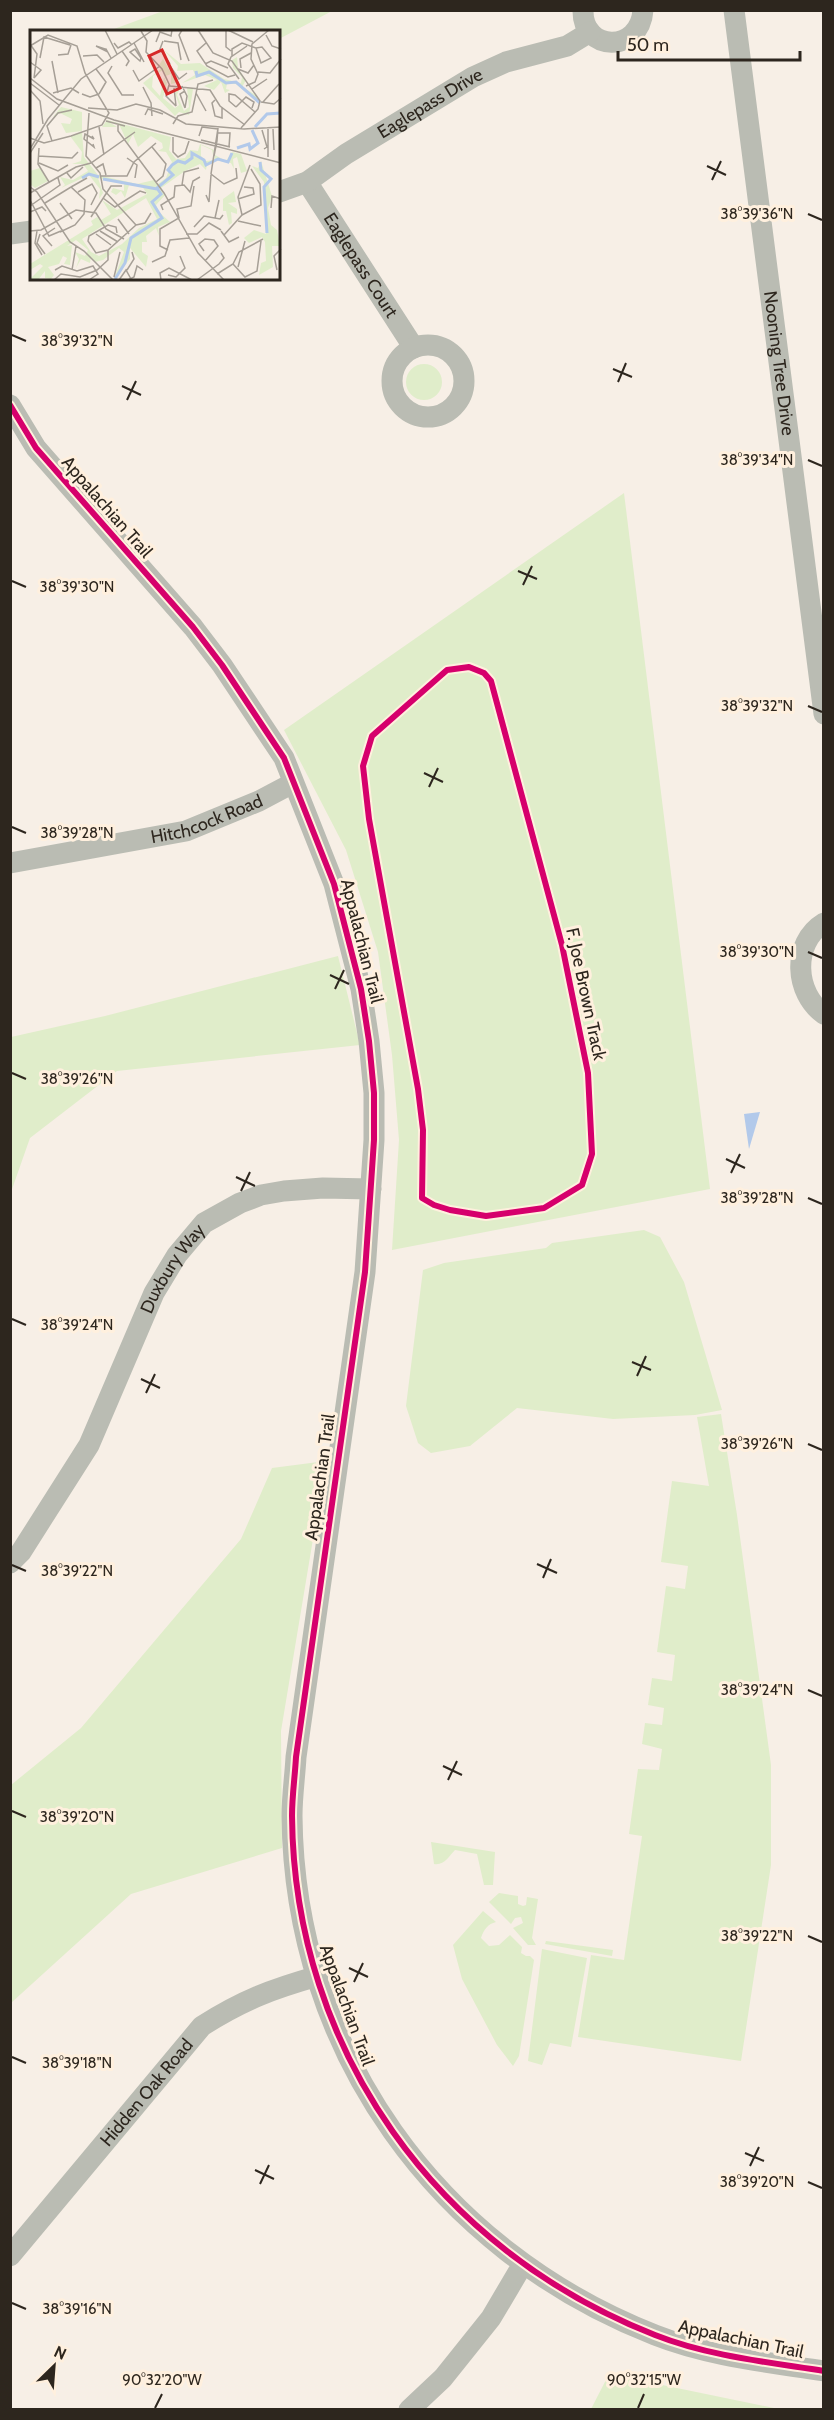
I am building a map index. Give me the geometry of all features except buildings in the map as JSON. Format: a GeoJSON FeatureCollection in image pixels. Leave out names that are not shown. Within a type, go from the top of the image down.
{"type":"FeatureCollection","features":[{"type":"Feature","properties":{"kind":"street"},"geometry":{"type":"LineString","coordinates":[[583,10],[585,24],[590,32],[598,39],[608,42],[619,42],[637,32],[642,22],[643,10]]}},
{"type":"Feature","properties":{"kind":"street","name":"Nooning Tree Drive"},"geometry":{"type":"LineString","coordinates":[[734,10],[824,714]]}},
{"type":"Feature","properties":{"kind":"street","name":"Eaglepass Drive"},"geometry":{"type":"LineString","coordinates":[[280,192],[307,182],[355,148],[473,77],[506,62],[567,46],[590,32]]}},
{"type":"Feature","properties":{"kind":"street","name":"Eaglepass Court"},"geometry":{"type":"LineString","coordinates":[[307,182],[414,348]]}},
{"type":"Feature","properties":{"kind":"street"},"geometry":{"type":"LineString","coordinates":[[10,234],[30,231]]}},
{"type":"Feature","properties":{"kind":"street","name":"Appalachian Trail"},"geometry":{"type":"LineString","coordinates":[[10,405],[36,448],[193,627],[222,665],[284,758],[334,884],[361,989],[374,1093],[371,1189],[364,1272],[296,1757],[292,1815],[296,1876],[302,1915],[318,1976],[344,2049],[361,2085],[387,2126],[416,2164],[486,2235],[560,2289],[602,2313],[657,2336],[705,2350],[824,2370]]}},
{"type":"Feature","properties":{"kind":"street","name":"Hitchcock Road"},"geometry":{"type":"LineString","coordinates":[[10,863],[186,831],[260,801],[293,783]]}},
{"type":"Feature","properties":{"kind":"street"},"geometry":{"type":"LineString","coordinates":[[824,923],[805,945],[801,957],[800,976],[811,1003],[824,1014]]}},
{"type":"Feature","properties":{"kind":"street","name":"Duxbury Way"},"geometry":{"type":"LineString","coordinates":[[10,1563],[21,1552],[89,1445],[154,1293],[177,1255],[204,1223],[240,1203],[261,1195],[323,1188],[371,1189]]}},
{"type":"Feature","properties":{"kind":"street","name":"Hidden Oak Road"},"geometry":{"type":"LineString","coordinates":[[10,2256],[202,2026],[231,2007],[267,1991],[318,1976]]}},
{"type":"Feature","properties":{"kind":"street"},"geometry":{"type":"LineString","coordinates":[[409,2409],[443,2378],[491,2318],[523,2264]]}},
{"type":"Feature","properties":{"kind":"green space"},"geometry":{"type":"Polygon","coordinates":[[[163,10],[332,11],[280,38],[280,30],[114,29],[163,10]]]}},
{"type":"Feature","properties":{"kind":"green space"},"geometry":{"type":"Polygon","coordinates":[[[424,364],[437,369],[442,382],[437,395],[424,400],[411,395],[406,382],[411,369],[424,364]]]}},
{"type":"Feature","properties":{"kind":"green space"},"geometry":{"type":"Polygon","coordinates":[[[624,493],[710,1189],[392,1250],[399,1140],[392,1055],[378,952],[346,850],[284,730],[624,493]]]}},
{"type":"Feature","properties":{"kind":"green space"},"geometry":{"type":"Polygon","coordinates":[[[338,956],[360,1045],[117,1071],[30,1138],[11,1192],[11,1037],[105,1016],[338,956]]]}},
{"type":"Feature","properties":{"kind":"green space"},"geometry":{"type":"Polygon","coordinates":[[[644,1230],[660,1237],[684,1282],[722,1410],[695,1415],[613,1419],[517,1408],[470,1446],[431,1453],[418,1443],[406,1406],[423,1270],[444,1263],[546,1248],[552,1243],[644,1230]]]}},
{"type":"Feature","properties":{"kind":"green space"},"geometry":{"type":"Polygon","coordinates":[[[721,1414],[771,1765],[771,1865],[741,2061],[578,2037],[591,1955],[624,1960],[642,1836],[629,1834],[638,1769],[659,1770],[662,1749],[642,1744],[645,1723],[662,1725],[664,1708],[648,1705],[652,1678],[672,1681],[675,1655],[657,1652],[666,1586],[685,1589],[688,1566],[661,1562],[672,1481],[709,1486],[697,1417],[721,1414]]]}},
{"type":"Feature","properties":{"kind":"green space"},"geometry":{"type":"Polygon","coordinates":[[[326,1461],[281,1731],[282,1848],[131,1894],[11,2003],[11,1785],[81,1728],[241,1539],[272,1468],[326,1461]]]}},
{"type":"Feature","properties":{"kind":"green space"},"geometry":{"type":"Polygon","coordinates":[[[431,1842],[495,1852],[493,1885],[484,1885],[477,1854],[455,1850],[443,1862],[434,1864],[431,1842]]]}},
{"type":"Feature","properties":{"kind":"green space"},"geometry":{"type":"Polygon","coordinates":[[[499,1893],[518,1896],[518,1904],[523,1906],[526,1905],[527,1897],[538,1899],[532,1938],[536,1945],[528,1945],[513,1928],[523,1923],[521,1917],[515,1918],[511,1924],[489,1902],[499,1893]]]}},
{"type":"Feature","properties":{"kind":"green space"},"geometry":{"type":"Polygon","coordinates":[[[483,1911],[496,1922],[487,1927],[481,1938],[489,1946],[499,1945],[510,1935],[522,1947],[521,1953],[534,1960],[519,2056],[513,2066],[497,2045],[462,1979],[453,1945],[483,1911]]]}},
{"type":"Feature","properties":{"kind":"green space"},"geometry":{"type":"Polygon","coordinates":[[[546,1941],[613,1950],[612,1956],[545,1944],[546,1941]]]}},
{"type":"Feature","properties":{"kind":"green space"},"geometry":{"type":"Polygon","coordinates":[[[542,1949],[587,1958],[571,2047],[550,2043],[542,2065],[528,2061],[542,1949]]]}},
{"type":"Feature","properties":{"kind":"green space"},"geometry":{"type":"Polygon","coordinates":[[[609,2374],[779,2409],[591,2409],[609,2374]]]}},
{"type":"Feature","properties":{"kind":"water"},"geometry":{"type":"Polygon","coordinates":[[[760,1112],[749,1149],[744,1114],[760,1112]]]}},
{"type":"Feature","properties":{"kind":"cycle path"},"geometry":{"type":"LineString","coordinates":[[10,405],[36,448],[193,627],[222,665],[284,758],[334,884],[361,989],[374,1093],[374,1140],[365,1272],[296,1757],[292,1801],[299,1902],[319,1984],[351,2061],[393,2132],[445,2195],[507,2251],[577,2298],[655,2335],[738,2358],[824,2371]]}},
{"type":"Feature","properties":{"kind":"cycle path","name":"F. Joe Brown Track"},"geometry":{"type":"LineString","coordinates":[[469,667],[484,673],[491,681],[562,945],[588,1073],[592,1154],[582,1185],[544,1208],[486,1216],[450,1210],[422,1198],[423,1130],[418,1089],[369,819],[363,766],[372,736],[447,670],[469,667]]}}]}
